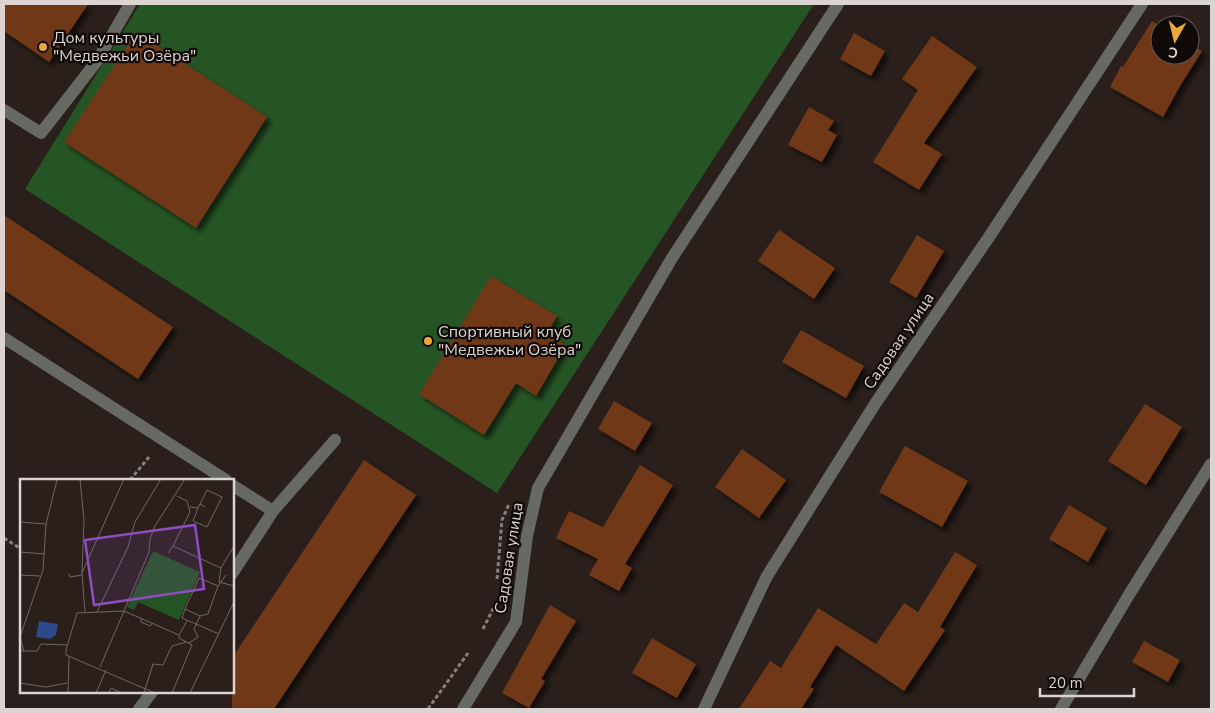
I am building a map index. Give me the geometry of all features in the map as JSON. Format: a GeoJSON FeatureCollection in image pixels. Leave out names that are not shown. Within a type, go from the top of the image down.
{"type":"FeatureCollection","features":[{"type":"Feature","properties":{"kind":"street"},"geometry":{"type":"LineString","coordinates":[[4,110],[41,133],[97,61],[130,4]]}},
{"type":"Feature","properties":{"kind":"street","name":"Садовая улица"},"geometry":{"type":"LineString","coordinates":[[463,709],[516,622],[527,536],[538,488],[672,258],[838,4]]}},
{"type":"Feature","properties":{"kind":"street","name":"Садовая улица"},"geometry":{"type":"LineString","coordinates":[[704,709],[767,576],[875,404],[994,229],[1142,4]]}},
{"type":"Feature","properties":{"kind":"street"},"geometry":{"type":"LineString","coordinates":[[4,338],[224,479]]}},
{"type":"Feature","properties":{"kind":"street"},"geometry":{"type":"LineString","coordinates":[[234,571],[273,511],[335,440]]}},
{"type":"Feature","properties":{"kind":"street"},"geometry":{"type":"LineString","coordinates":[[1061,709],[1130,593],[1211,464]]}},
{"type":"Feature","properties":{"kind":"street"},"geometry":{"type":"LineString","coordinates":[[234,486],[273,511]]}},
{"type":"Feature","properties":{"kind":"street"},"geometry":{"type":"LineString","coordinates":[[139,709],[151,693]]}},
{"type":"Feature","properties":{"kind":"path"},"geometry":{"type":"LineString","coordinates":[[131,479],[164,440]]}},
{"type":"Feature","properties":{"kind":"path"},"geometry":{"type":"LineString","coordinates":[[4,538],[20,548]]}},
{"type":"Feature","properties":{"kind":"green space","name":"Спортивный клуб \"Медвежьи Озёра\""},"geometry":{"type":"Polygon","coordinates":[[[140,4],[814,4],[497,493],[25,189],[140,4]]]}},
{"type":"Feature","properties":{"kind":"building","name":"Дом культуры \"Медвежьи Озёра\""},"geometry":{"type":"Polygon","coordinates":[[[4,4],[88,4],[49,62],[4,31],[4,4]]]}},
{"type":"Feature","properties":{"kind":"building"},"geometry":{"type":"Polygon","coordinates":[[[1150,24],[1150,65],[1193,65],[1163,117],[1110,87],[1121,66],[1123,67],[1150,24]]]}},
{"type":"Feature","properties":{"kind":"building"},"geometry":{"type":"Polygon","coordinates":[[[136,32],[267,117],[196,228],[64,142],[136,32]]]}},
{"type":"Feature","properties":{"kind":"building"},"geometry":{"type":"Polygon","coordinates":[[[854,33],[885,51],[871,76],[840,59],[854,33]]]}},
{"type":"Feature","properties":{"kind":"building"},"geometry":{"type":"Polygon","coordinates":[[[932,36],[977,67],[924,143],[942,154],[919,190],[873,162],[918,90],[902,79],[932,36]]]}},
{"type":"Feature","properties":{"kind":"building"},"geometry":{"type":"Polygon","coordinates":[[[809,107],[834,121],[828,130],[837,135],[822,162],[788,145],[809,107]]]}},
{"type":"Feature","properties":{"kind":"building"},"geometry":{"type":"Polygon","coordinates":[[[4,215],[173,327],[138,379],[4,290],[4,215]]]}},
{"type":"Feature","properties":{"kind":"building"},"geometry":{"type":"Polygon","coordinates":[[[779,230],[835,268],[814,299],[758,261],[779,230]]]}},
{"type":"Feature","properties":{"kind":"building"},"geometry":{"type":"Polygon","coordinates":[[[917,235],[944,251],[916,298],[889,282],[917,235]]]}},
{"type":"Feature","properties":{"kind":"building"},"geometry":{"type":"Polygon","coordinates":[[[491,276],[557,316],[547,333],[566,345],[536,396],[516,383],[484,435],[419,394],[491,276]]]}},
{"type":"Feature","properties":{"kind":"building"},"geometry":{"type":"Polygon","coordinates":[[[801,330],[864,366],[846,398],[782,362],[801,330]]]}},
{"type":"Feature","properties":{"kind":"building"},"geometry":{"type":"Polygon","coordinates":[[[614,401],[652,423],[635,451],[598,429],[614,401]]]}},
{"type":"Feature","properties":{"kind":"building"},"geometry":{"type":"Polygon","coordinates":[[[1145,404],[1182,427],[1146,485],[1108,461],[1145,404]]]}},
{"type":"Feature","properties":{"kind":"building"},"geometry":{"type":"Polygon","coordinates":[[[905,446],[968,481],[942,527],[879,492],[905,446]]]}},
{"type":"Feature","properties":{"kind":"building"},"geometry":{"type":"Polygon","coordinates":[[[742,449],[786,480],[759,518],[715,487],[742,449]]]}},
{"type":"Feature","properties":{"kind":"building"},"geometry":{"type":"Polygon","coordinates":[[[364,460],[416,495],[274,709],[232,709],[234,655],[364,460]]]}},
{"type":"Feature","properties":{"kind":"building"},"geometry":{"type":"Polygon","coordinates":[[[640,465],[673,485],[625,564],[632,568],[619,591],[589,575],[598,559],[556,538],[569,511],[603,527],[640,465]]]}},
{"type":"Feature","properties":{"kind":"building"},"geometry":{"type":"Polygon","coordinates":[[[1069,505],[1107,528],[1088,562],[1049,539],[1069,505]]]}},
{"type":"Feature","properties":{"kind":"building"},"geometry":{"type":"Polygon","coordinates":[[[955,552],[977,565],[940,627],[945,630],[904,691],[836,645],[810,687],[814,689],[801,709],[739,709],[770,661],[781,668],[818,608],[876,644],[904,603],[918,612],[955,552]]]}},
{"type":"Feature","properties":{"kind":"building"},"geometry":{"type":"Polygon","coordinates":[[[550,605],[576,621],[541,679],[545,681],[529,708],[502,693],[550,605]]]}},
{"type":"Feature","properties":{"kind":"building"},"geometry":{"type":"Polygon","coordinates":[[[652,638],[696,664],[677,698],[632,673],[652,638]]]}},
{"type":"Feature","properties":{"kind":"building"},"geometry":{"type":"Polygon","coordinates":[[[1144,641],[1180,660],[1168,682],[1132,662],[1144,641]]]}},
{"type":"Feature","properties":{"kind":"place","name":"Дом культуры \"Медвежьи Озёра\""},"geometry":{"type":"Point","coordinates":[43,47]}},
{"type":"Feature","properties":{"kind":"place","name":"Спортивный клуб \"Медвежьи Озёра\""},"geometry":{"type":"Point","coordinates":[428,341]}}]}
